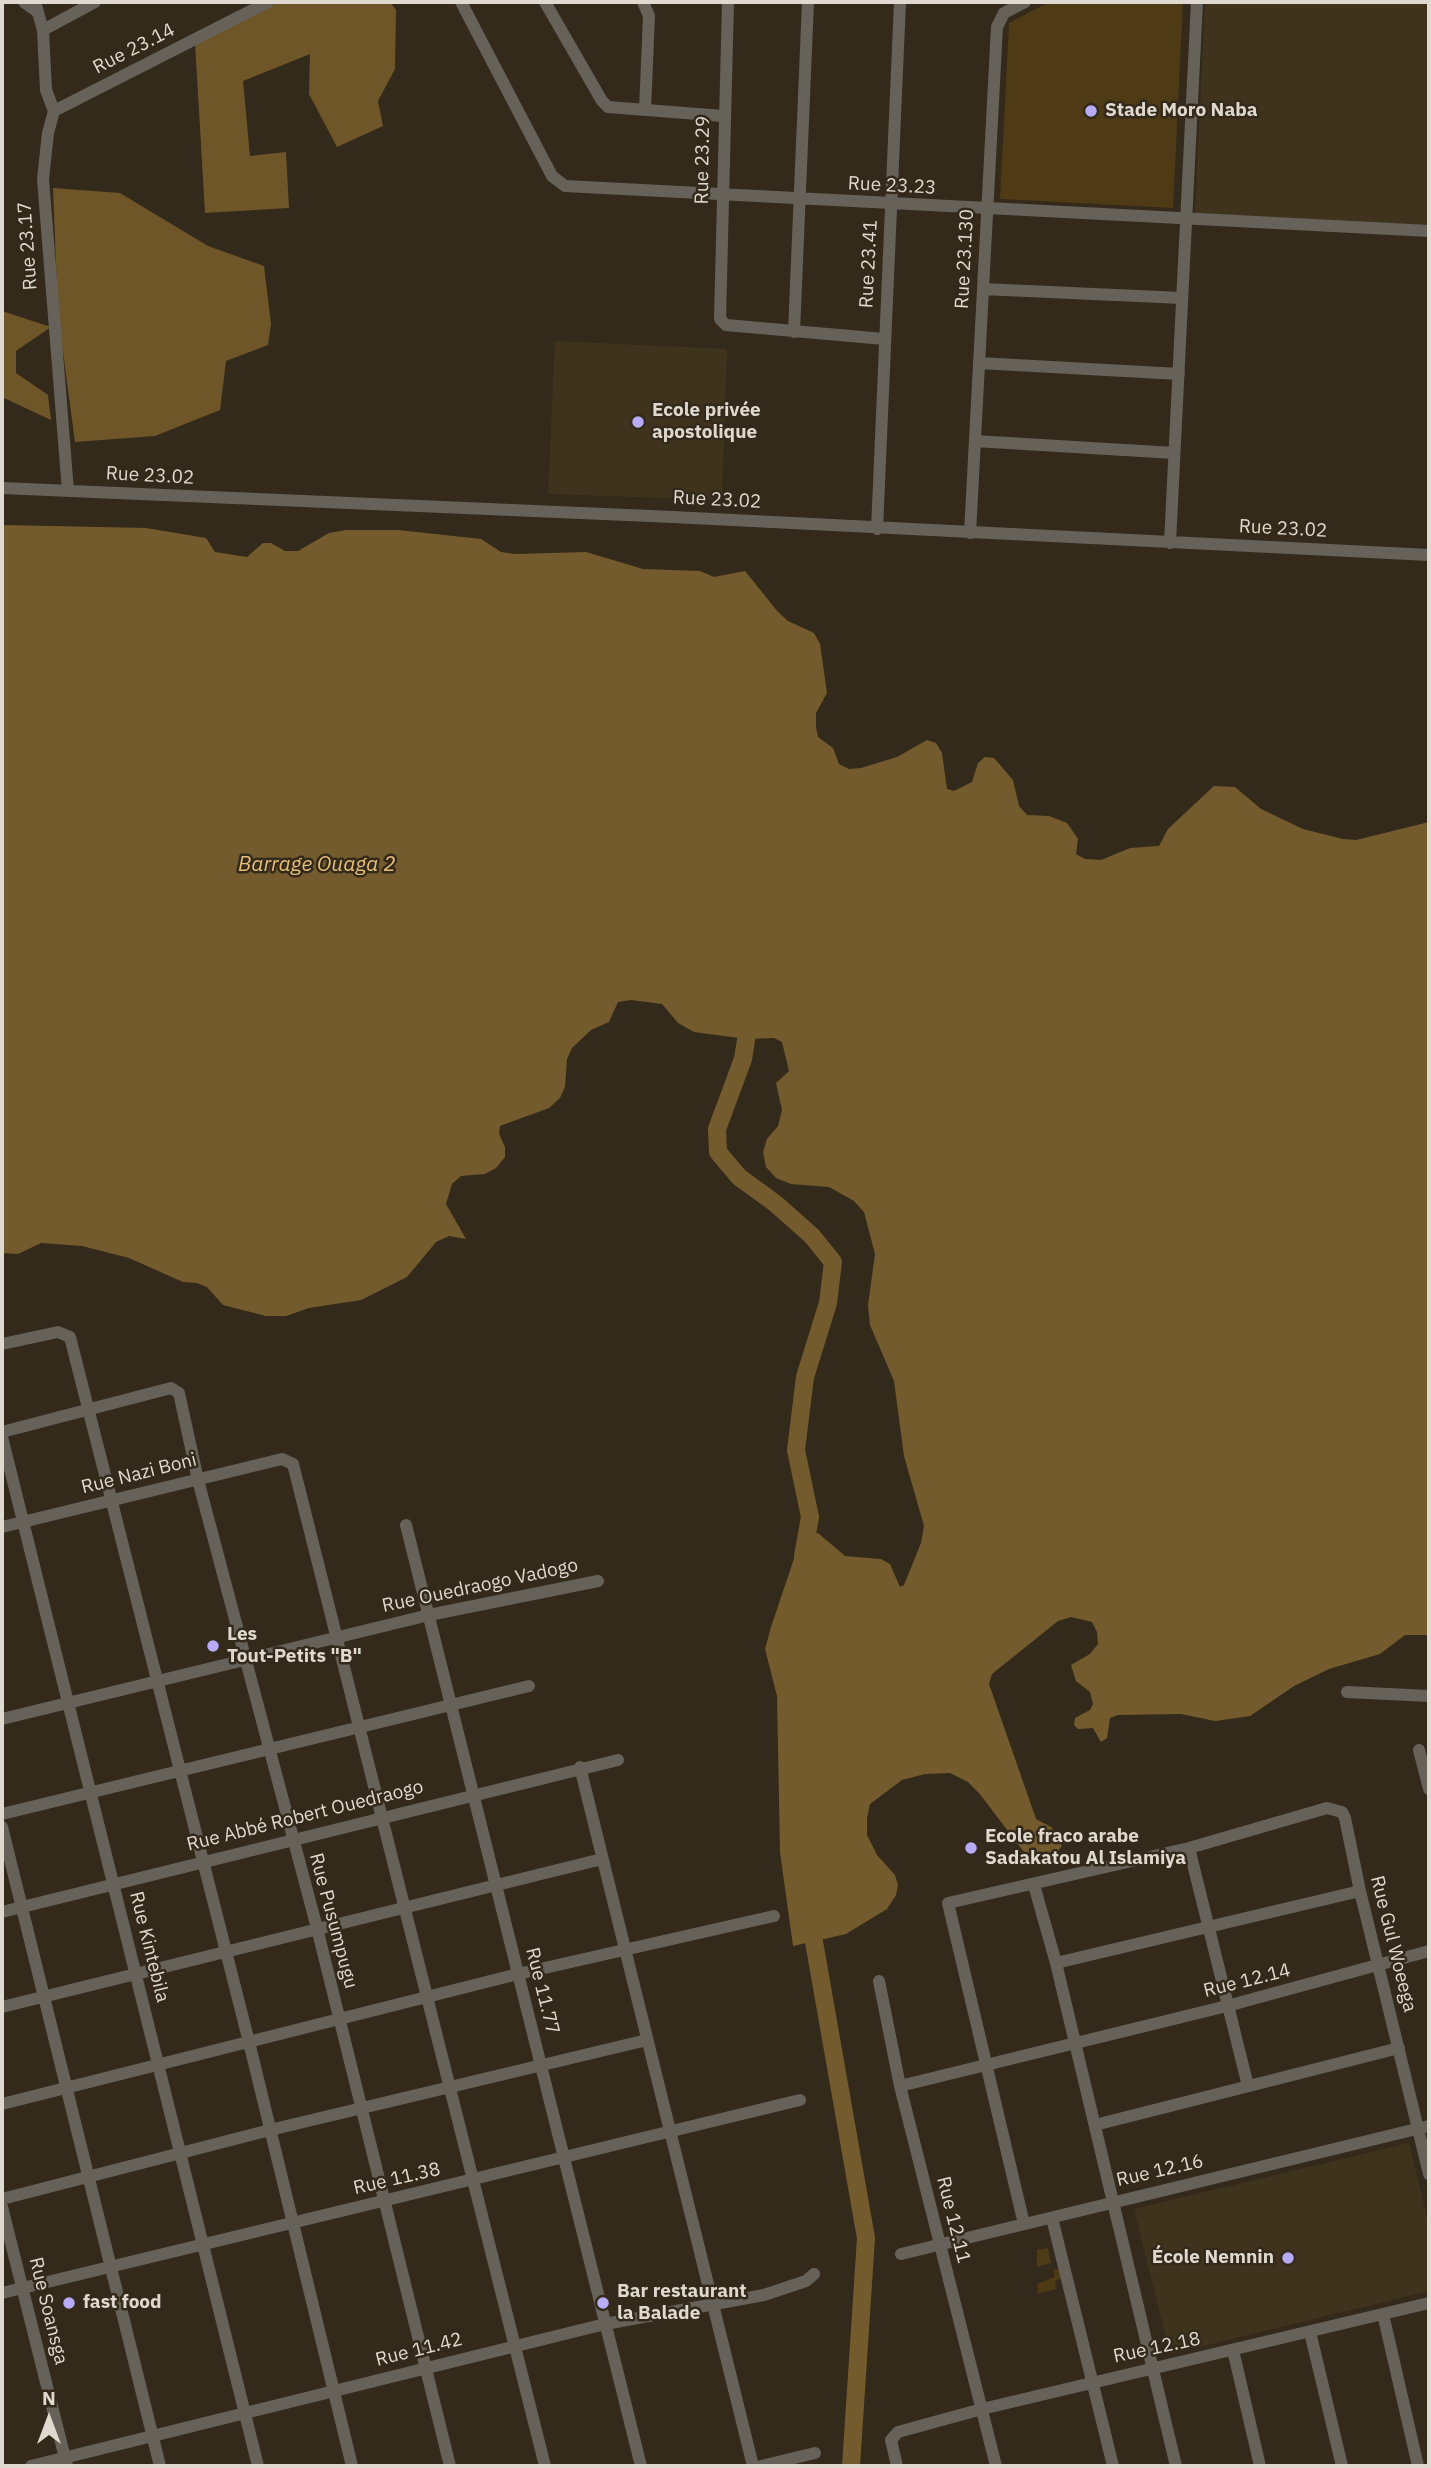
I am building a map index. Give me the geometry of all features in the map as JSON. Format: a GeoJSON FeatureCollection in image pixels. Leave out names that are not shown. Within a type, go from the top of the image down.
{"type":"FeatureCollection","features":[{"type":"Feature","properties":{"kind":"street"},"geometry":{"type":"LineString","coordinates":[[24,2],[37,7]]}},
{"type":"Feature","properties":{"kind":"street"},"geometry":{"type":"LineString","coordinates":[[43,30],[95,2]]}},
{"type":"Feature","properties":{"kind":"street","name":"Rue 23.14"},"geometry":{"type":"LineString","coordinates":[[54,111],[268,2]]}},
{"type":"Feature","properties":{"kind":"street","name":"Rue 23.23"},"geometry":{"type":"LineString","coordinates":[[461,2],[552,176],[559,184],[891,205],[1429,231]]}},
{"type":"Feature","properties":{"kind":"street"},"geometry":{"type":"LineString","coordinates":[[545,2],[604,104],[723,116]]}},
{"type":"Feature","properties":{"kind":"street"},"geometry":{"type":"LineString","coordinates":[[643,2],[649,16],[645,110]]}},
{"type":"Feature","properties":{"kind":"street","name":"Rue 23.29"},"geometry":{"type":"LineString","coordinates":[[728,2],[723,116],[720,319],[726,325],[794,332]]}},
{"type":"Feature","properties":{"kind":"street"},"geometry":{"type":"LineString","coordinates":[[808,2],[794,332],[884,339]]}},
{"type":"Feature","properties":{"kind":"street","name":"Rue 23.41"},"geometry":{"type":"LineString","coordinates":[[877,528],[900,2]]}},
{"type":"Feature","properties":{"kind":"street","name":"Rue 23.130"},"geometry":{"type":"LineString","coordinates":[[970,533],[998,20],[1004,13],[1025,2]]}},
{"type":"Feature","properties":{"kind":"street"},"geometry":{"type":"LineString","coordinates":[[1170,543],[1197,2]]}},
{"type":"Feature","properties":{"kind":"street","name":"Rue 23.17"},"geometry":{"type":"LineString","coordinates":[[37,7],[43,30],[46,90],[54,111],[47,141],[43,179],[68,491]]}},
{"type":"Feature","properties":{"kind":"street"},"geometry":{"type":"LineString","coordinates":[[983,289],[1182,298]]}},
{"type":"Feature","properties":{"kind":"street"},"geometry":{"type":"LineString","coordinates":[[979,363],[1179,374]]}},
{"type":"Feature","properties":{"kind":"street"},"geometry":{"type":"LineString","coordinates":[[975,441],[1174,453]]}},
{"type":"Feature","properties":{"kind":"street","name":"Rue 23.02"},"geometry":{"type":"LineString","coordinates":[[2,488],[673,517],[1429,555]]}},
{"type":"Feature","properties":{"kind":"street"},"geometry":{"type":"LineString","coordinates":[[2,1344],[58,1332],[68,1335],[226,1950],[352,2466]]}},
{"type":"Feature","properties":{"kind":"street","name":"Rue Pusumpugu"},"geometry":{"type":"LineString","coordinates":[[88,1410],[174,1389],[179,1393],[198,1480],[291,1839],[317,1928],[450,2466]]}},
{"type":"Feature","properties":{"kind":"street"},"geometry":{"type":"LineString","coordinates":[[2,1435],[88,1410]]}},
{"type":"Feature","properties":{"kind":"street","name":"Rue Kintebila"},"geometry":{"type":"LineString","coordinates":[[2,1435],[258,2466]]}},
{"type":"Feature","properties":{"kind":"street","name":"Rue Nazi Boni"},"geometry":{"type":"LineString","coordinates":[[2,1527],[286,1459],[293,1464],[336,1638]]}},
{"type":"Feature","properties":{"kind":"street","name":"Rue 11.77"},"geometry":{"type":"LineString","coordinates":[[405,1525],[641,2466]]}},
{"type":"Feature","properties":{"kind":"street","name":"Rue Ouedraogo Vadogo"},"geometry":{"type":"LineString","coordinates":[[2,1718],[429,1615],[598,1581]]}},
{"type":"Feature","properties":{"kind":"street"},"geometry":{"type":"LineString","coordinates":[[336,1638],[429,1997],[545,2466]]}},
{"type":"Feature","properties":{"kind":"street"},"geometry":{"type":"LineString","coordinates":[[2,1814],[450,1703],[529,1686]]}},
{"type":"Feature","properties":{"kind":"street"},"geometry":{"type":"LineString","coordinates":[[1347,1692],[1429,1696]]}},
{"type":"Feature","properties":{"kind":"street"},"geometry":{"type":"LineString","coordinates":[[1419,1750],[1429,1789]]}},
{"type":"Feature","properties":{"kind":"street","name":"Rue Abbé Robert Ouedraogo"},"geometry":{"type":"LineString","coordinates":[[2,1912],[474,1793],[618,1760]]}},
{"type":"Feature","properties":{"kind":"street"},"geometry":{"type":"LineString","coordinates":[[580,1768],[752,2466]]}},
{"type":"Feature","properties":{"kind":"street","name":"Rue Gul Woeega"},"geometry":{"type":"LineString","coordinates":[[1189,1848],[1327,1808],[1335,1808],[1345,1818],[1378,1967],[1423,2128],[1429,2174]]}},
{"type":"Feature","properties":{"kind":"street"},"geometry":{"type":"LineString","coordinates":[[2,1828],[160,2466]]}},
{"type":"Feature","properties":{"kind":"street"},"geometry":{"type":"LineString","coordinates":[[1024,2224],[947,1906],[950,1902],[1189,1848],[1248,2086]]}},
{"type":"Feature","properties":{"kind":"street"},"geometry":{"type":"LineString","coordinates":[[2,2007],[602,1858]]}},
{"type":"Feature","properties":{"kind":"street"},"geometry":{"type":"LineString","coordinates":[[1034,1885],[1056,1963],[1176,2466]]}},
{"type":"Feature","properties":{"kind":"street"},"geometry":{"type":"LineString","coordinates":[[1056,1963],[1360,1891]]}},
{"type":"Feature","properties":{"kind":"street"},"geometry":{"type":"LineString","coordinates":[[2,2104],[518,1974],[774,1916]]}},
{"type":"Feature","properties":{"kind":"street","name":"Rue 12.14"},"geometry":{"type":"LineString","coordinates":[[900,2086],[1227,2006],[1429,1951]]}},
{"type":"Feature","properties":{"kind":"street","name":"Rue 12.11"},"geometry":{"type":"LineString","coordinates":[[879,1980],[900,2086],[938,2244],[996,2466]]}},
{"type":"Feature","properties":{"kind":"street"},"geometry":{"type":"LineString","coordinates":[[2,2199],[270,2130],[647,2040]]}},
{"type":"Feature","properties":{"kind":"street"},"geometry":{"type":"LineString","coordinates":[[1095,2125],[1399,2048]]}},
{"type":"Feature","properties":{"kind":"street","name":"Rue 11.38"},"geometry":{"type":"LineString","coordinates":[[2,2293],[800,2100]]}},
{"type":"Feature","properties":{"kind":"street","name":"Rue 12.16"},"geometry":{"type":"LineString","coordinates":[[901,2254],[1423,2128]]}},
{"type":"Feature","properties":{"kind":"street","name":"Rue Soansga"},"geometry":{"type":"LineString","coordinates":[[2,2207],[66,2462]]}},
{"type":"Feature","properties":{"kind":"street"},"geometry":{"type":"LineString","coordinates":[[1052,2218],[1113,2466]]}},
{"type":"Feature","properties":{"kind":"street","name":"Rue 11.42"},"geometry":{"type":"LineString","coordinates":[[31,2466],[66,2462],[153,2437],[605,2325],[764,2295],[806,2281],[814,2274]]}},
{"type":"Feature","properties":{"kind":"street","name":"Rue 12.18"},"geometry":{"type":"LineString","coordinates":[[897,2466],[891,2445],[894,2434],[1094,2381],[1429,2303]]}},
{"type":"Feature","properties":{"kind":"street"},"geometry":{"type":"LineString","coordinates":[[1383,2314],[1419,2466]]}},
{"type":"Feature","properties":{"kind":"street"},"geometry":{"type":"LineString","coordinates":[[1310,2332],[1342,2466]]}},
{"type":"Feature","properties":{"kind":"street"},"geometry":{"type":"LineString","coordinates":[[1233,2350],[1260,2466]]}},
{"type":"Feature","properties":{"kind":"street"},"geometry":{"type":"LineString","coordinates":[[761,2466],[815,2453]]}},
{"type":"Feature","properties":{"kind":"shaded area"},"geometry":{"type":"Polygon","coordinates":[[[278,2],[390,2],[396,10],[395,69],[378,101],[383,126],[337,147],[309,94],[310,54],[243,81],[250,156],[286,152],[289,208],[205,213],[195,43],[278,2]]]}},
{"type":"Feature","properties":{"kind":"shaded area","name":"Stade Moro Naba"},"geometry":{"type":"Polygon","coordinates":[[[1049,2],[1183,2],[1173,208],[1000,199],[1009,23],[1049,2]]]}},
{"type":"Feature","properties":{"kind":"shaded area"},"geometry":{"type":"Polygon","coordinates":[[[1205,2],[1429,2],[1429,226],[1195,213],[1205,2]]]}},
{"type":"Feature","properties":{"kind":"shaded area"},"geometry":{"type":"Polygon","coordinates":[[[53,188],[120,193],[208,246],[264,266],[271,324],[268,345],[226,361],[220,410],[155,436],[75,442],[58,315],[53,188]]]}},
{"type":"Feature","properties":{"kind":"shaded area"},"geometry":{"type":"Polygon","coordinates":[[[2,311],[51,327],[16,351],[16,373],[48,395],[51,420],[2,397],[2,311]]]}},
{"type":"Feature","properties":{"kind":"shaded area","name":"Ecole privée apostolique"},"geometry":{"type":"Polygon","coordinates":[[[555,341],[727,349],[722,500],[548,494],[555,341]]]}},
{"type":"Feature","properties":{"kind":"shaded area","name":"École Nemnin"},"geometry":{"type":"Polygon","coordinates":[[[1409,2143],[1429,2226],[1429,2291],[1170,2354],[1134,2209],[1409,2143]]]}},
{"type":"Feature","properties":{"kind":"shaded area"},"geometry":{"type":"Polygon","coordinates":[[[1048,2248],[1051,2263],[1037,2267],[1037,2250],[1048,2248]]]}},
{"type":"Feature","properties":{"kind":"shaded area"},"geometry":{"type":"Polygon","coordinates":[[[1054,2269],[1061,2269],[1062,2278],[1055,2281],[1056,2289],[1038,2294],[1037,2284],[1054,2277],[1054,2269]]]}},
{"type":"Feature","properties":{"kind":"water","name":"Barrage Ouaga 2"},"geometry":{"type":"Polygon","coordinates":[[[2,525],[146,528],[206,538],[215,552],[247,557],[263,543],[271,543],[285,551],[298,551],[329,533],[346,530],[398,530],[481,539],[501,552],[515,554],[586,552],[643,569],[700,571],[714,577],[745,571],[778,612],[788,621],[814,633],[820,644],[827,693],[816,713],[816,727],[818,737],[833,748],[839,764],[849,769],[861,768],[897,757],[927,740],[936,743],[942,753],[947,789],[954,791],[972,782],[978,763],[985,757],[994,758],[1013,780],[1019,806],[1027,815],[1049,816],[1067,823],[1078,839],[1076,854],[1085,859],[1101,860],[1130,848],[1159,846],[1168,829],[1214,786],[1235,787],[1261,809],[1303,829],[1343,839],[1356,840],[1429,822],[1429,1635],[1405,1635],[1380,1654],[1329,1669],[1294,1686],[1250,1716],[1215,1721],[1181,1714],[1118,1715],[1110,1718],[1107,1738],[1101,1742],[1093,1728],[1078,1729],[1074,1725],[1075,1718],[1090,1710],[1093,1704],[1090,1692],[1076,1681],[1071,1665],[1090,1654],[1098,1644],[1097,1632],[1092,1622],[1071,1617],[1058,1621],[992,1674],[989,1684],[1036,1819],[1051,1827],[1059,1836],[1062,1845],[1058,1852],[1049,1860],[1036,1863],[1030,1860],[979,1793],[968,1782],[950,1773],[925,1774],[902,1780],[870,1804],[867,1818],[867,1835],[877,1855],[895,1875],[898,1885],[896,1895],[887,1909],[846,1934],[793,1946],[780,1852],[777,1696],[765,1649],[771,1627],[801,1538],[818,1533],[845,1556],[881,1559],[890,1564],[900,1587],[904,1585],[921,1543],[924,1526],[904,1456],[894,1381],[870,1325],[868,1305],[875,1254],[864,1212],[854,1201],[829,1187],[791,1184],[776,1178],[766,1167],[763,1152],[767,1139],[778,1126],[782,1110],[776,1083],[789,1071],[782,1042],[774,1038],[747,1039],[694,1032],[678,1023],[662,1004],[631,1000],[618,1002],[609,1022],[591,1030],[572,1048],[567,1059],[565,1087],[560,1098],[549,1108],[500,1126],[499,1134],[505,1147],[505,1157],[496,1168],[485,1174],[461,1176],[452,1184],[446,1204],[466,1239],[449,1236],[436,1242],[407,1277],[361,1300],[309,1308],[286,1316],[266,1316],[223,1305],[207,1287],[197,1283],[183,1282],[129,1258],[82,1246],[41,1243],[18,1254],[2,1253],[2,525]]]}},
{"type":"Feature","properties":{"kind":"waterway"},"geometry":{"type":"LineString","coordinates":[[750,1015],[743,1059],[717,1129],[718,1152],[739,1177],[776,1204],[812,1236],[833,1262],[828,1303],[805,1377],[796,1450],[810,1517],[803,1556]]}},
{"type":"Feature","properties":{"kind":"waterway"},"geometry":{"type":"LineString","coordinates":[[810,1919],[866,2238],[851,2466]]}},
{"type":"Feature","properties":{"kind":"place","name":"Stade Moro Naba"},"geometry":{"type":"Point","coordinates":[1091,111]}},
{"type":"Feature","properties":{"kind":"place","name":"Ecole privée apostolique"},"geometry":{"type":"Point","coordinates":[638,422]}},
{"type":"Feature","properties":{"kind":"place","name":"Les Tout-Petits \"B\""},"geometry":{"type":"Point","coordinates":[213,1646]}},
{"type":"Feature","properties":{"kind":"place","name":"Ecole fraco arabe Sadakatou Al Islamiya"},"geometry":{"type":"Point","coordinates":[971,1848]}},
{"type":"Feature","properties":{"kind":"place","name":"École Nemnin"},"geometry":{"type":"Point","coordinates":[1288,2258]}},
{"type":"Feature","properties":{"kind":"place","name":"fast food"},"geometry":{"type":"Point","coordinates":[69,2303]}},
{"type":"Feature","properties":{"kind":"place","name":"Bar restaurant la Balade"},"geometry":{"type":"Point","coordinates":[603,2303]}}]}
